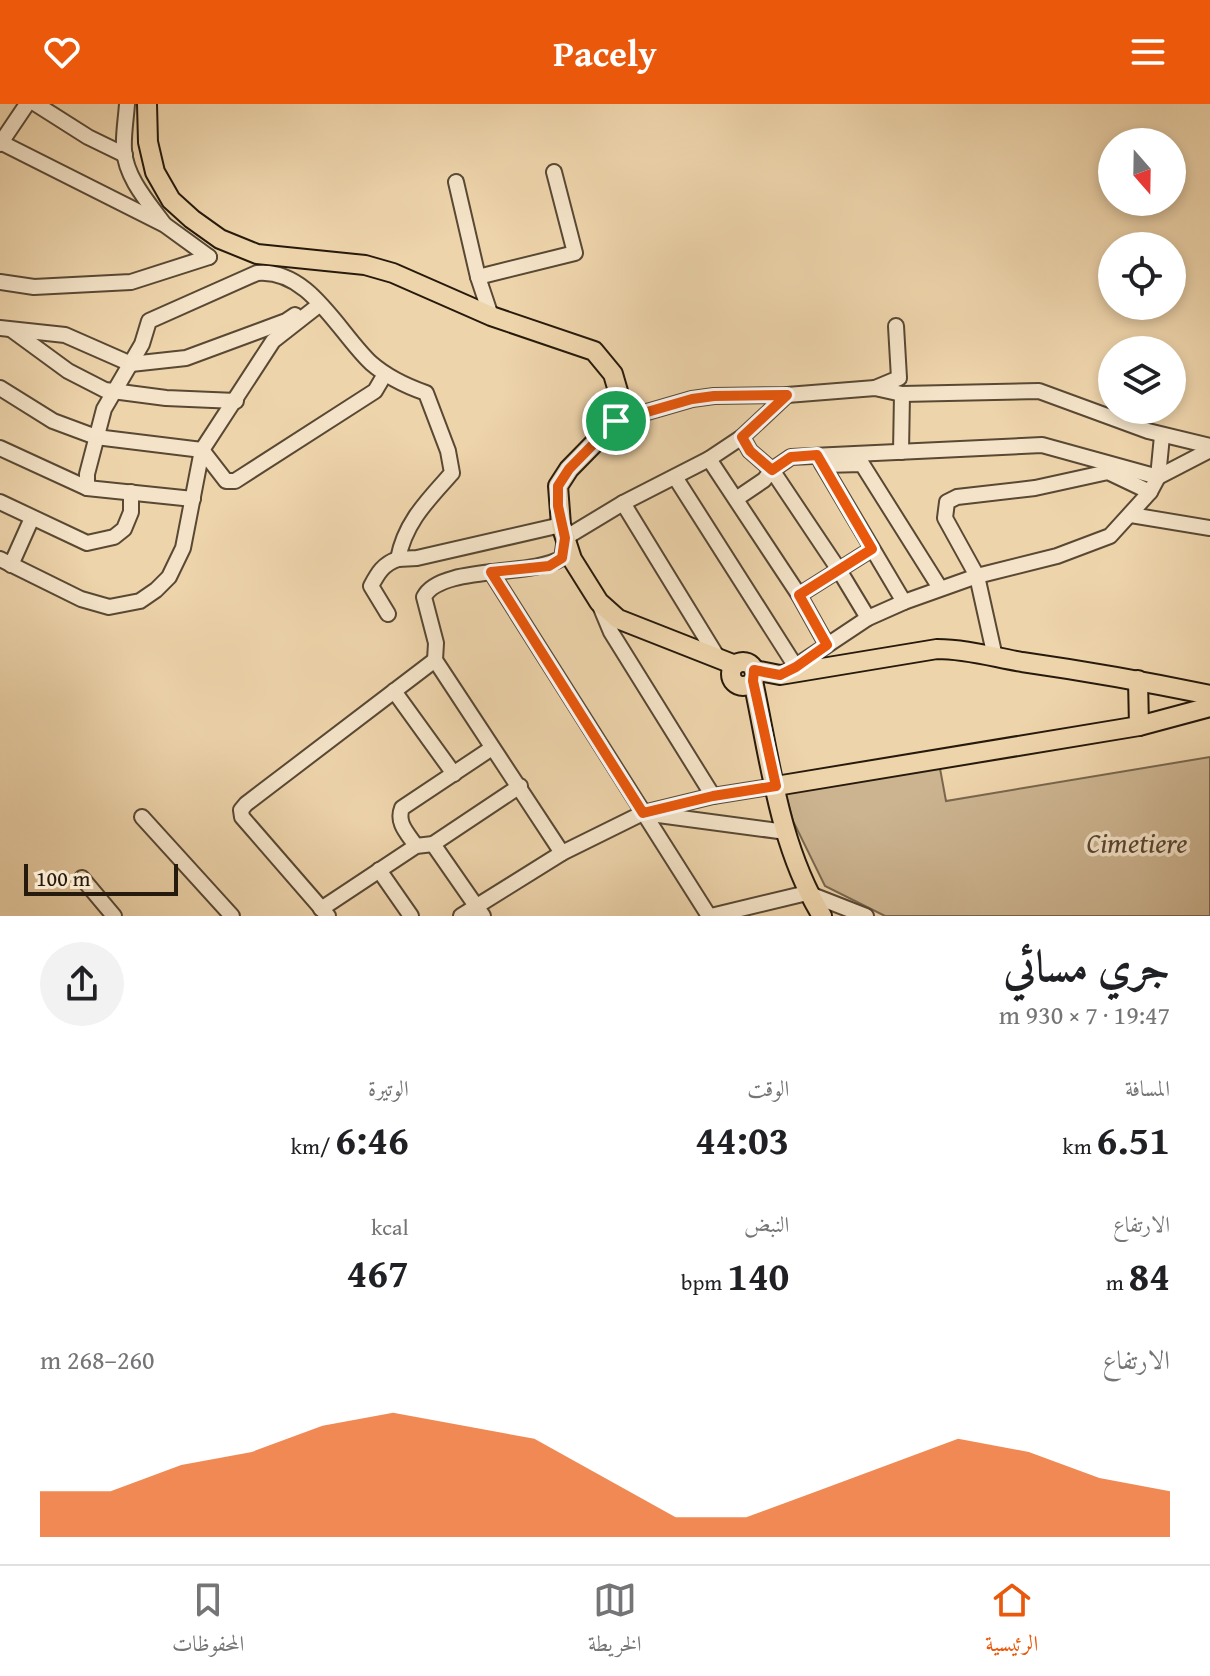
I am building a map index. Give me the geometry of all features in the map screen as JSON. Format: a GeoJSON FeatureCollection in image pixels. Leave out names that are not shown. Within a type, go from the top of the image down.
{"type":"FeatureCollection","features":[{"type":"Feature","properties":{"kind":"main road"},"geometry":{"type":"LineString","coordinates":[[147,104],[148,142],[155,172],[171,200],[220,239],[257,254],[365,265],[393,273],[491,316],[594,351],[607,363],[620,398],[616,421],[569,469],[558,486],[563,532],[572,559],[598,601],[618,619],[726,662],[745,662],[786,832],[807,893],[822,916]]}},
{"type":"Feature","properties":{"kind":"main road"},"geometry":{"type":"LineString","coordinates":[[750,679],[937,649],[962,649],[1138,680],[1210,702]]}},
{"type":"Feature","properties":{"kind":"main road"},"geometry":{"type":"LineString","coordinates":[[1138,680],[1139,726]]}},
{"type":"Feature","properties":{"kind":"main road"},"geometry":{"type":"LineString","coordinates":[[776,786],[1139,726],[1210,702]]}},
{"type":"Feature","properties":{"kind":"street"},"geometry":{"type":"LineString","coordinates":[[0,282],[34,287],[131,282],[209,257],[165,225],[0,143],[27,104]]}},
{"type":"Feature","properties":{"kind":"street"},"geometry":{"type":"LineString","coordinates":[[36,104],[88,137],[125,155]]}},
{"type":"Feature","properties":{"kind":"street"},"geometry":{"type":"LineString","coordinates":[[127,104],[127,166],[165,225]]}},
{"type":"Feature","properties":{"kind":"street"},"geometry":{"type":"LineString","coordinates":[[478,277],[575,253],[554,172]]}},
{"type":"Feature","properties":{"kind":"street"},"geometry":{"type":"LineString","coordinates":[[456,182],[478,277],[491,316]]}},
{"type":"Feature","properties":{"kind":"street"},"geometry":{"type":"LineString","coordinates":[[87,488],[87,474],[104,409],[142,344],[149,321],[257,273],[270,272],[295,281],[385,374],[405,386],[426,393],[448,451],[452,473],[425,502],[403,536],[398,559]]}},
{"type":"Feature","properties":{"kind":"street"},"geometry":{"type":"LineString","coordinates":[[6,329],[65,335],[131,364],[186,358],[286,321],[317,302]]}},
{"type":"Feature","properties":{"kind":"street"},"geometry":{"type":"LineString","coordinates":[[32,518],[6,562],[81,599],[109,607],[140,601],[169,577],[183,548],[202,450],[273,341],[317,302]]}},
{"type":"Feature","properties":{"kind":"street"},"geometry":{"type":"LineString","coordinates":[[875,388],[899,378],[896,326]]}},
{"type":"Feature","properties":{"kind":"street"},"geometry":{"type":"LineString","coordinates":[[6,329],[68,371],[112,392],[236,401]]}},
{"type":"Feature","properties":{"kind":"street"},"geometry":{"type":"LineString","coordinates":[[0,388],[53,421],[96,437],[202,450],[226,481],[235,481],[375,391],[385,374]]}},
{"type":"Feature","properties":{"kind":"street"},"geometry":{"type":"LineString","coordinates":[[616,421],[692,399],[714,396],[787,395],[875,388],[902,394],[1039,391],[1162,436],[1210,448]]}},
{"type":"Feature","properties":{"kind":"street"},"geometry":{"type":"LineString","coordinates":[[901,452],[902,394]]}},
{"type":"Feature","properties":{"kind":"street"},"geometry":{"type":"LineString","coordinates":[[388,614],[371,586],[379,571],[390,561],[563,532],[709,459],[742,437],[787,395]]}},
{"type":"Feature","properties":{"kind":"street"},"geometry":{"type":"LineString","coordinates":[[675,477],[788,671],[868,618],[904,602],[977,576],[1057,556],[1110,536],[1150,492],[1158,477],[1162,436]]}},
{"type":"Feature","properties":{"kind":"street"},"geometry":{"type":"LineString","coordinates":[[742,437],[750,451],[772,470],[868,618]]}},
{"type":"Feature","properties":{"kind":"street"},"geometry":{"type":"LineString","coordinates":[[820,460],[901,452],[1042,445],[1158,477],[1210,448]]}},
{"type":"Feature","properties":{"kind":"street"},"geometry":{"type":"LineString","coordinates":[[0,448],[87,488],[193,499]]}},
{"type":"Feature","properties":{"kind":"street"},"geometry":{"type":"LineString","coordinates":[[736,499],[791,457],[862,464],[940,588]]}},
{"type":"Feature","properties":{"kind":"street"},"geometry":{"type":"LineString","coordinates":[[709,459],[799,595],[827,645]]}},
{"type":"Feature","properties":{"kind":"street"},"geometry":{"type":"LineString","coordinates":[[820,460],[904,602]]}},
{"type":"Feature","properties":{"kind":"street"},"geometry":{"type":"LineString","coordinates":[[995,657],[977,576],[945,518],[947,502],[957,497],[1035,488],[1108,472],[1150,492]]}},
{"type":"Feature","properties":{"kind":"street"},"geometry":{"type":"LineString","coordinates":[[0,502],[87,543],[114,537],[128,523],[131,492]]}},
{"type":"Feature","properties":{"kind":"street"},"geometry":{"type":"LineString","coordinates":[[623,503],[726,662]]}},
{"type":"Feature","properties":{"kind":"street"},"geometry":{"type":"LineString","coordinates":[[1131,515],[1210,528]]}},
{"type":"Feature","properties":{"kind":"street"},"geometry":{"type":"LineString","coordinates":[[562,853],[435,660],[436,643],[424,597],[434,584],[445,581],[549,566],[562,558],[563,532]]}},
{"type":"Feature","properties":{"kind":"street"},"geometry":{"type":"LineString","coordinates":[[799,595],[872,549]]}},
{"type":"Feature","properties":{"kind":"street"},"geometry":{"type":"LineString","coordinates":[[491,572],[710,916],[807,893],[866,916]]}},
{"type":"Feature","properties":{"kind":"street"},"geometry":{"type":"LineString","coordinates":[[598,601],[611,632],[713,796]]}},
{"type":"Feature","properties":{"kind":"street"},"geometry":{"type":"LineString","coordinates":[[435,660],[246,804],[241,810],[242,817],[325,912],[416,846],[433,844],[520,786]]}},
{"type":"Feature","properties":{"kind":"street"},"geometry":{"type":"LineString","coordinates":[[394,691],[454,774]]}},
{"type":"Feature","properties":{"kind":"street"},"geometry":{"type":"LineString","coordinates":[[416,846],[401,823],[402,808],[492,748]]}},
{"type":"Feature","properties":{"kind":"street"},"geometry":{"type":"LineString","coordinates":[[461,916],[479,911],[562,853],[643,813],[713,796],[776,786]]}},
{"type":"Feature","properties":{"kind":"street"},"geometry":{"type":"LineString","coordinates":[[643,813],[786,832]]}},
{"type":"Feature","properties":{"kind":"street"},"geometry":{"type":"LineString","coordinates":[[142,817],[232,916]]}},
{"type":"Feature","properties":{"kind":"street"},"geometry":{"type":"LineString","coordinates":[[433,844],[479,911]]}},
{"type":"Feature","properties":{"kind":"street"},"geometry":{"type":"LineString","coordinates":[[379,870],[411,916]]}},
{"type":"Feature","properties":{"kind":"street"},"geometry":{"type":"LineString","coordinates":[[82,878],[111,915]]}},
{"type":"Feature","properties":{"kind":"green space","name":"Cimetiere"},"geometry":{"type":"Polygon","coordinates":[[[1210,757],[1210,916],[885,916],[825,886],[793,821],[784,788],[939,763],[946,801],[1210,757]]]}},
{"type":"Feature","properties":{"kind":"route"},"geometry":{"type":"LineString","coordinates":[[787,395],[742,437],[750,451],[772,470],[791,457],[817,455],[872,549],[799,595],[827,645],[780,675],[754,670],[753,681],[776,786],[713,796],[643,813],[491,572],[549,566],[562,558],[565,538],[558,506],[558,486],[569,469],[616,421],[692,399],[787,395]]}}]}
